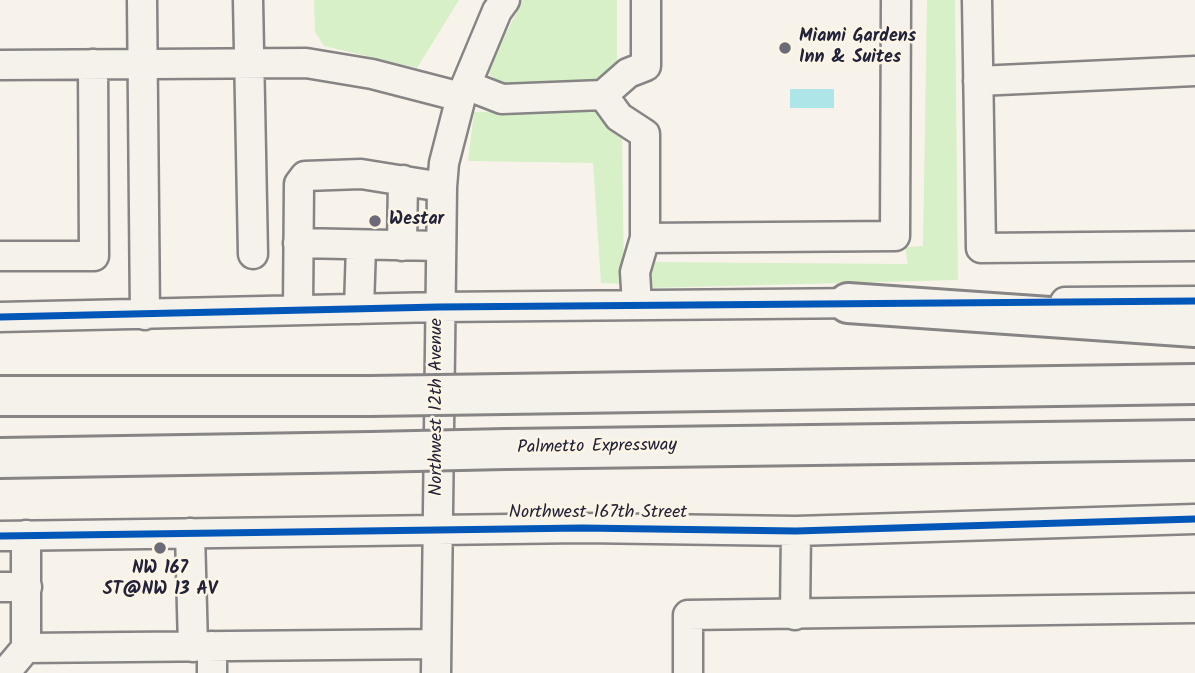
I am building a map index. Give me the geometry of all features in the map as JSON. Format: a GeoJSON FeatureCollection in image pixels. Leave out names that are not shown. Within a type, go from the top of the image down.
{"type":"FeatureCollection","features":[{"type":"Feature","properties":{"kind":"highway"},"geometry":{"type":"LineString","coordinates":[[848,303],[1195,327]]}},
{"type":"Feature","properties":{"kind":"highway"},"geometry":{"type":"LineString","coordinates":[[0,396],[370,396],[1195,384]]}},
{"type":"Feature","properties":{"kind":"highway","name":"Palmetto Expressway"},"geometry":{"type":"LineString","coordinates":[[0,458],[1195,440]]}},
{"type":"Feature","properties":{"kind":"highway"},"geometry":{"type":"LineString","coordinates":[[993,443],[1195,466]]}},
{"type":"Feature","properties":{"kind":"street"},"geometry":{"type":"LineString","coordinates":[[142,0],[145,315]]}},
{"type":"Feature","properties":{"kind":"street"},"geometry":{"type":"LineString","coordinates":[[248,0],[253,254]]}},
{"type":"Feature","properties":{"kind":"street","name":"Northwest 12th Avenue"},"geometry":{"type":"LineString","coordinates":[[436,673],[438,307],[444,163],[463,91],[505,0]]}},
{"type":"Feature","properties":{"kind":"street"},"geometry":{"type":"LineString","coordinates":[[0,65],[306,63],[502,99],[603,95],[628,73],[646,66],[646,0]]}},
{"type":"Feature","properties":{"kind":"street"},"geometry":{"type":"LineString","coordinates":[[645,238],[895,236],[896,0]]}},
{"type":"Feature","properties":{"kind":"street"},"geometry":{"type":"LineString","coordinates":[[977,0],[981,248],[1195,246]]}},
{"type":"Feature","properties":{"kind":"street"},"geometry":{"type":"LineString","coordinates":[[0,256],[94,256],[93,64]]}},
{"type":"Feature","properties":{"kind":"street"},"geometry":{"type":"LineString","coordinates":[[978,80],[1195,71]]}},
{"type":"Feature","properties":{"kind":"street"},"geometry":{"type":"LineString","coordinates":[[603,95],[619,117],[645,134],[645,238],[635,272],[637,305]]}},
{"type":"Feature","properties":{"kind":"street"},"geometry":{"type":"LineString","coordinates":[[298,310],[299,184],[305,176],[361,174],[442,187]]}},
{"type":"Feature","properties":{"kind":"street"},"geometry":{"type":"LineString","coordinates":[[402,246],[403,180]]}},
{"type":"Feature","properties":{"kind":"street"},"geometry":{"type":"LineString","coordinates":[[298,243],[440,246]]}},
{"type":"Feature","properties":{"kind":"street"},"geometry":{"type":"LineString","coordinates":[[359,309],[361,246]]}},
{"type":"Feature","properties":{"kind":"street"},"geometry":{"type":"LineString","coordinates":[[0,317],[438,307],[1195,301]]}},
{"type":"Feature","properties":{"kind":"street","name":"Northwest 167th Street"},"geometry":{"type":"LineString","coordinates":[[13,536],[582,528],[796,531],[1195,519]]}},
{"type":"Feature","properties":{"kind":"street"},"geometry":{"type":"LineString","coordinates":[[795,615],[796,531]]}},
{"type":"Feature","properties":{"kind":"street"},"geometry":{"type":"LineString","coordinates":[[190,533],[206,655]]}},
{"type":"Feature","properties":{"kind":"street"},"geometry":{"type":"LineString","coordinates":[[13,536],[13,587],[26,648]]}},
{"type":"Feature","properties":{"kind":"street"},"geometry":{"type":"LineString","coordinates":[[688,673],[688,615],[1195,608]]}},
{"type":"Feature","properties":{"kind":"street"},"geometry":{"type":"LineString","coordinates":[[26,648],[206,655],[436,644]]}},
{"type":"Feature","properties":{"kind":"street"},"geometry":{"type":"LineString","coordinates":[[5,673],[26,648]]}},
{"type":"Feature","properties":{"kind":"green space"},"geometry":{"type":"Polygon","coordinates":[[[314,0],[459,0],[417,68],[324,46],[315,32],[314,0]]]}},
{"type":"Feature","properties":{"kind":"green space"},"geometry":{"type":"Polygon","coordinates":[[[523,0],[617,0],[617,68],[600,87],[511,91],[486,72],[523,0]]]}},
{"type":"Feature","properties":{"kind":"green space"},"geometry":{"type":"Polygon","coordinates":[[[927,0],[955,0],[958,280],[648,288],[647,262],[908,264],[905,247],[923,246],[927,0]]]}},
{"type":"Feature","properties":{"kind":"green space"},"geometry":{"type":"Polygon","coordinates":[[[604,109],[622,134],[624,284],[601,283],[593,163],[468,161],[474,112],[604,109]]]}},
{"type":"Feature","properties":{"kind":"water"},"geometry":{"type":"Polygon","coordinates":[[[790,89],[834,89],[834,108],[790,108],[790,89]]]}},
{"type":"Feature","properties":{"kind":"cycle path"},"geometry":{"type":"LineString","coordinates":[[0,317],[438,307],[1195,301]]}},
{"type":"Feature","properties":{"kind":"cycle path"},"geometry":{"type":"LineString","coordinates":[[0,536],[582,528],[796,531],[1195,519]]}},
{"type":"Feature","properties":{"kind":"place","name":"Miami Gardens Inn & Suites"},"geometry":{"type":"Point","coordinates":[785,48]}},
{"type":"Feature","properties":{"kind":"place","name":"Westar"},"geometry":{"type":"Point","coordinates":[375,221]}},
{"type":"Feature","properties":{"kind":"place","name":"NW 167 ST@NW 13 AV"},"geometry":{"type":"Point","coordinates":[160,548]}}]}
